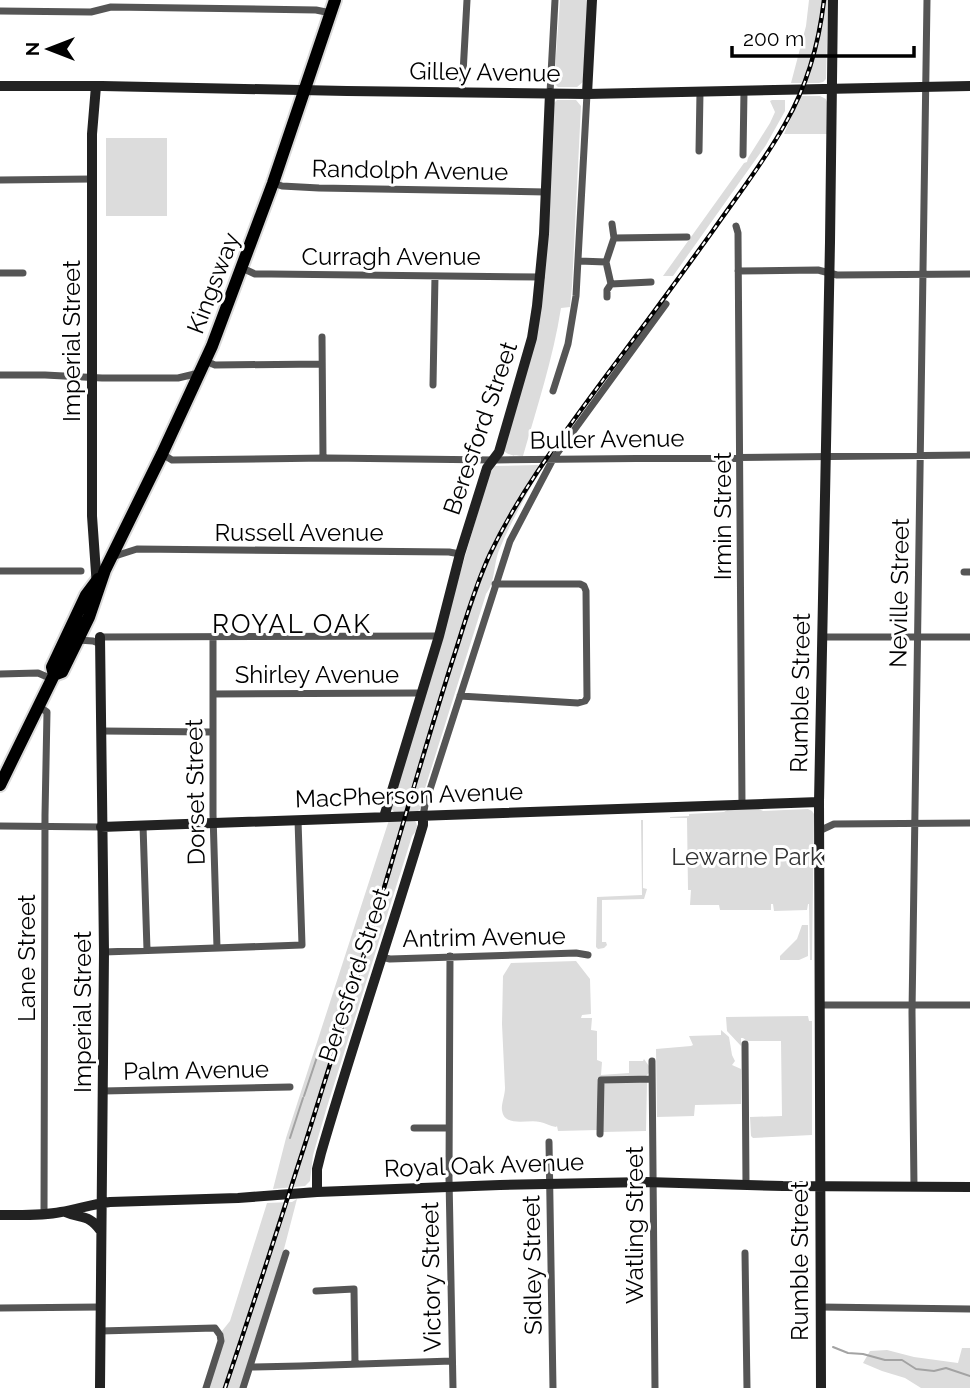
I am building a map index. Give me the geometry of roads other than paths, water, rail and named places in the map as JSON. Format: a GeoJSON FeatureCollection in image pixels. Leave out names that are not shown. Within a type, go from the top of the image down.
{"type":"FeatureCollection","features":[{"type":"Feature","properties":{"kind":"main road","name":"Kingsway"},"geometry":{"type":"LineString","coordinates":[[0,785],[53,677],[52,667],[86,596],[111,557],[202,367],[273,183],[335,0]]}},
{"type":"Feature","properties":{"kind":"main road","name":"Kingsway"},"geometry":{"type":"LineString","coordinates":[[53,677],[62,672],[78,640],[97,596],[101,575]]}},
{"type":"Feature","properties":{"kind":"street"},"geometry":{"type":"LineString","coordinates":[[273,0],[273,9]]}},
{"type":"Feature","properties":{"kind":"street"},"geometry":{"type":"LineString","coordinates":[[462,92],[467,0]]}},
{"type":"Feature","properties":{"kind":"street","name":"Beresford Street"},"geometry":{"type":"LineString","coordinates":[[384,817],[439,636],[460,554],[487,468],[499,452],[532,338],[541,276],[555,0]]}},
{"type":"Feature","properties":{"kind":"street"},"geometry":{"type":"LineString","coordinates":[[553,391],[568,344],[576,296],[592,0]]}},
{"type":"Feature","properties":{"kind":"street","name":"Rumble Street"},"geometry":{"type":"LineString","coordinates":[[821,1388],[819,803],[833,0]]}},
{"type":"Feature","properties":{"kind":"street","name":"Neville Street"},"geometry":{"type":"LineString","coordinates":[[914,1187],[912,1004],[927,0]]}},
{"type":"Feature","properties":{"kind":"street"},"geometry":{"type":"LineString","coordinates":[[0,11],[91,12],[111,7],[183,4],[320,10],[331,13]]}},
{"type":"Feature","properties":{"kind":"street","name":"Gilley Avenue"},"geometry":{"type":"LineString","coordinates":[[0,86],[587,94],[970,86]]}},
{"type":"Feature","properties":{"kind":"street","name":"Imperial Street"},"geometry":{"type":"LineString","coordinates":[[96,86],[92,179],[92,516],[101,575]]}},
{"type":"Feature","properties":{"kind":"street"},"geometry":{"type":"LineString","coordinates":[[743,155],[744,91]]}},
{"type":"Feature","properties":{"kind":"street"},"geometry":{"type":"LineString","coordinates":[[699,151],[700,92]]}},
{"type":"Feature","properties":{"kind":"street"},"geometry":{"type":"LineString","coordinates":[[0,180],[92,179]]}},
{"type":"Feature","properties":{"kind":"street","name":"Randolph Avenue"},"geometry":{"type":"LineString","coordinates":[[273,183],[282,186],[336,188],[546,191]]}},
{"type":"Feature","properties":{"kind":"street"},"geometry":{"type":"LineString","coordinates":[[607,297],[611,284],[606,262],[614,238],[612,224]]}},
{"type":"Feature","properties":{"kind":"street","name":"Irmin Street"},"geometry":{"type":"LineString","coordinates":[[736,226],[741,457],[742,805]]}},
{"type":"Feature","properties":{"kind":"street"},"geometry":{"type":"LineString","coordinates":[[614,238],[687,237]]}},
{"type":"Feature","properties":{"kind":"street"},"geometry":{"type":"LineString","coordinates":[[579,261],[606,262]]}},
{"type":"Feature","properties":{"kind":"street","name":"Curragh Avenue"},"geometry":{"type":"LineString","coordinates":[[242,268],[256,274],[541,276]]}},
{"type":"Feature","properties":{"kind":"street"},"geometry":{"type":"LineString","coordinates":[[738,271],[818,270],[837,275],[970,274]]}},
{"type":"Feature","properties":{"kind":"street"},"geometry":{"type":"LineString","coordinates":[[0,273],[23,273]]}},
{"type":"Feature","properties":{"kind":"street"},"geometry":{"type":"LineString","coordinates":[[433,385],[435,276]]}},
{"type":"Feature","properties":{"kind":"street"},"geometry":{"type":"LineString","coordinates":[[611,284],[651,282]]}},
{"type":"Feature","properties":{"kind":"street","name":"Beresford Street"},"geometry":{"type":"LineString","coordinates":[[317,1192],[317,1169],[352,1047],[413,859],[423,825],[425,804],[510,541],[553,459],[666,304]]}},
{"type":"Feature","properties":{"kind":"street"},"geometry":{"type":"LineString","coordinates":[[323,337],[323,458]]}},
{"type":"Feature","properties":{"kind":"street"},"geometry":{"type":"LineString","coordinates":[[0,375],[178,378],[202,367],[215,365],[322,364]]}},
{"type":"Feature","properties":{"kind":"street"},"geometry":{"type":"LineString","coordinates":[[178,378],[190,393]]}},
{"type":"Feature","properties":{"kind":"street","name":"Buller Avenue"},"geometry":{"type":"LineString","coordinates":[[162,454],[172,460],[970,455]]}},
{"type":"Feature","properties":{"kind":"street"},"geometry":{"type":"LineString","coordinates":[[121,536],[138,549]]}},
{"type":"Feature","properties":{"kind":"street","name":"Russell Avenue"},"geometry":{"type":"LineString","coordinates":[[111,557],[138,549],[460,554]]}},
{"type":"Feature","properties":{"kind":"street"},"geometry":{"type":"LineString","coordinates":[[0,571],[81,571]]}},
{"type":"Feature","properties":{"kind":"street"},"geometry":{"type":"LineString","coordinates":[[460,696],[552,702],[585,701],[587,698],[584,586],[495,584]]}},
{"type":"Feature","properties":{"kind":"street"},"geometry":{"type":"LineString","coordinates":[[78,640],[213,636],[439,636]]}},
{"type":"Feature","properties":{"kind":"street","name":"Dorset Street"},"geometry":{"type":"LineString","coordinates":[[213,636],[213,823],[217,948]]}},
{"type":"Feature","properties":{"kind":"street"},"geometry":{"type":"LineString","coordinates":[[822,637],[970,637]]}},
{"type":"Feature","properties":{"kind":"street","name":"Imperial Street"},"geometry":{"type":"LineString","coordinates":[[100,640],[104,952],[100,1388]]}},
{"type":"Feature","properties":{"kind":"street"},"geometry":{"type":"LineString","coordinates":[[0,674],[38,673],[53,677]]}},
{"type":"Feature","properties":{"kind":"street","name":"Shirley Avenue"},"geometry":{"type":"LineString","coordinates":[[213,694],[420,693]]}},
{"type":"Feature","properties":{"kind":"street","name":"Lane Street"},"geometry":{"type":"LineString","coordinates":[[38,706],[47,712],[44,1215]]}},
{"type":"Feature","properties":{"kind":"street"},"geometry":{"type":"LineString","coordinates":[[102,731],[212,732]]}},
{"type":"Feature","properties":{"kind":"street","name":"MacPherson Avenue"},"geometry":{"type":"LineString","coordinates":[[0,826],[101,827],[819,803]]}},
{"type":"Feature","properties":{"kind":"street"},"geometry":{"type":"LineString","coordinates":[[819,817],[834,824]]}},
{"type":"Feature","properties":{"kind":"street"},"geometry":{"type":"LineString","coordinates":[[104,952],[302,945],[298,820]]}},
{"type":"Feature","properties":{"kind":"street"},"geometry":{"type":"LineString","coordinates":[[819,831],[834,824],[970,823]]}},
{"type":"Feature","properties":{"kind":"street"},"geometry":{"type":"LineString","coordinates":[[143,825],[146,950]]}},
{"type":"Feature","properties":{"kind":"street","name":"Antrim Avenue"},"geometry":{"type":"LineString","coordinates":[[381,957],[390,959],[576,953],[588,955]]}},
{"type":"Feature","properties":{"kind":"street","name":"Victory Street"},"geometry":{"type":"LineString","coordinates":[[450,956],[449,1187],[453,1388]]}},
{"type":"Feature","properties":{"kind":"street"},"geometry":{"type":"LineString","coordinates":[[819,1005],[970,1005]]}},
{"type":"Feature","properties":{"kind":"street"},"geometry":{"type":"LineString","coordinates":[[745,1044],[746,1185]]}},
{"type":"Feature","properties":{"kind":"street","name":"Watling Street"},"geometry":{"type":"LineString","coordinates":[[652,1061],[655,1388]]}},
{"type":"Feature","properties":{"kind":"street"},"geometry":{"type":"LineString","coordinates":[[600,1134],[601,1080],[652,1079]]}},
{"type":"Feature","properties":{"kind":"street","name":"Palm Avenue"},"geometry":{"type":"LineString","coordinates":[[103,1091],[290,1087]]}},
{"type":"Feature","properties":{"kind":"street"},"geometry":{"type":"LineString","coordinates":[[414,1128],[449,1128]]}},
{"type":"Feature","properties":{"kind":"street","name":"Sidley Street"},"geometry":{"type":"LineString","coordinates":[[549,1142],[553,1388]]}},
{"type":"Feature","properties":{"kind":"street","name":"Royal Oak Avenue"},"geometry":{"type":"LineString","coordinates":[[0,1215],[44,1215],[100,1203],[549,1184],[652,1182],[819,1187],[970,1187]]}},
{"type":"Feature","properties":{"kind":"street"},"geometry":{"type":"LineString","coordinates":[[65,1212],[90,1219],[100,1230]]}},
{"type":"Feature","properties":{"kind":"street"},"geometry":{"type":"LineString","coordinates":[[243,1388],[286,1253]]}},
{"type":"Feature","properties":{"kind":"street"},"geometry":{"type":"LineString","coordinates":[[745,1253],[747,1388]]}},
{"type":"Feature","properties":{"kind":"street"},"geometry":{"type":"LineString","coordinates":[[316,1291],[354,1289],[355,1364]]}},
{"type":"Feature","properties":{"kind":"street"},"geometry":{"type":"LineString","coordinates":[[0,1308],[100,1307]]}},
{"type":"Feature","properties":{"kind":"street"},"geometry":{"type":"LineString","coordinates":[[820,1307],[970,1308]]}},
{"type":"Feature","properties":{"kind":"street"},"geometry":{"type":"LineString","coordinates":[[100,1331],[211,1327],[218,1331],[220,1341],[206,1388]]}},
{"type":"Feature","properties":{"kind":"street"},"geometry":{"type":"LineString","coordinates":[[250,1367],[452,1361]]}},
{"type":"Feature","properties":{"kind":"waterway"},"geometry":{"type":"LineString","coordinates":[[304,1096],[319,1051]]}},
{"type":"Feature","properties":{"kind":"waterway"},"geometry":{"type":"LineString","coordinates":[[290,1138],[303,1098]]}},
{"type":"Feature","properties":{"kind":"waterway"},"geometry":{"type":"LineString","coordinates":[[833,1347],[848,1353],[885,1360],[902,1360],[916,1369],[934,1371],[946,1368],[970,1376]]}},
{"type":"Feature","properties":{"kind":"railway"},"geometry":{"type":"LineString","coordinates":[[225,1388],[310,1129],[444,688],[484,567],[542,464],[712,232],[777,138],[806,79],[819,32],[824,0]]}},
{"type":"Feature","properties":{"kind":"district","name":"ROYAL OAK"},"geometry":{"type":"Point","coordinates":[292,624]}},
{"type":"Feature","properties":{"kind":"park label","name":"Lewarne Park"},"geometry":{"type":"Point","coordinates":[747,856]}}]}
